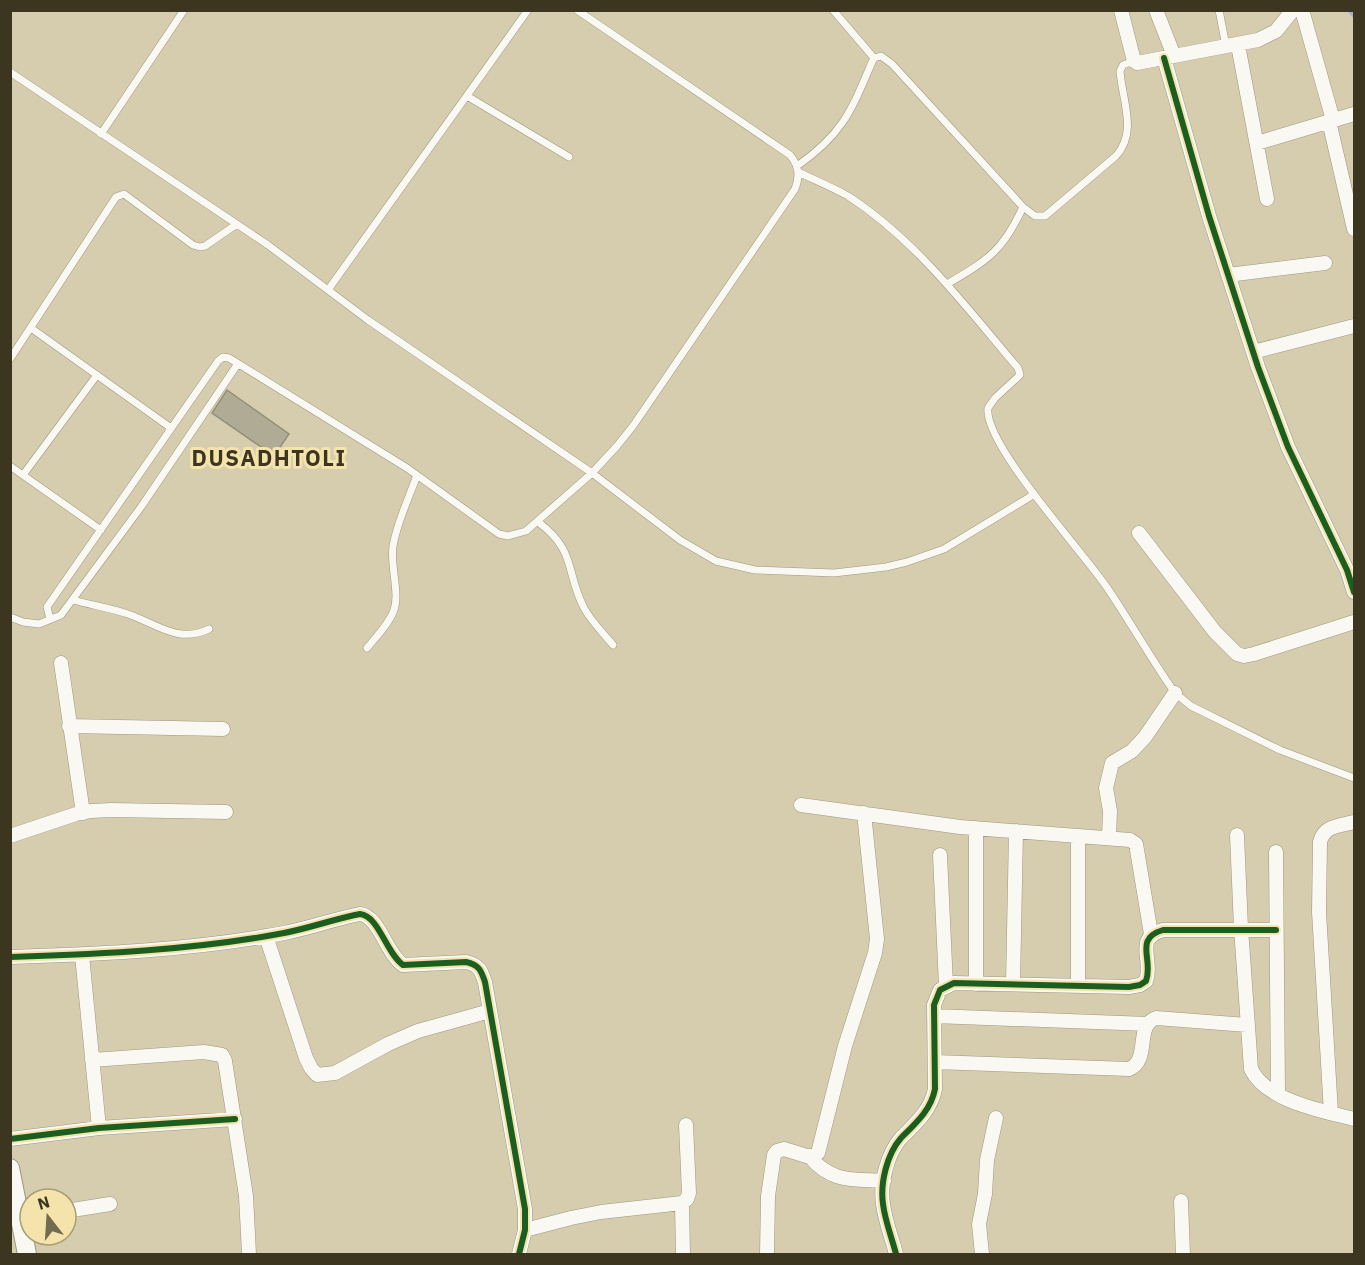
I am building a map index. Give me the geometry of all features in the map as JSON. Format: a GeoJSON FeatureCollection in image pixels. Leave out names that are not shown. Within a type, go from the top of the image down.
{"type":"FeatureCollection","features":[{"type":"Feature","properties":{"kind":"street"},"geometry":{"type":"LineString","coordinates":[[1122,10],[1134,61],[1137,63],[1258,40],[1272,34],[1293,10]]}},
{"type":"Feature","properties":{"kind":"street"},"geometry":{"type":"LineString","coordinates":[[1156,10],[1209,216],[1253,352],[1288,447],[1341,558],[1354,592]]}},
{"type":"Feature","properties":{"kind":"street"},"geometry":{"type":"LineString","coordinates":[[1302,10],[1349,180],[1354,229]]}},
{"type":"Feature","properties":{"kind":"street"},"geometry":{"type":"LineString","coordinates":[[1232,46],[1257,143],[1266,199]]}},
{"type":"Feature","properties":{"kind":"street"},"geometry":{"type":"LineString","coordinates":[[1257,143],[1354,114]]}},
{"type":"Feature","properties":{"kind":"street"},"geometry":{"type":"LineString","coordinates":[[1228,275],[1325,263]]}},
{"type":"Feature","properties":{"kind":"street"},"geometry":{"type":"LineString","coordinates":[[1253,352],[1354,326]]}},
{"type":"Feature","properties":{"kind":"street"},"geometry":{"type":"LineString","coordinates":[[1139,533],[1215,632],[1236,654],[1244,656],[1254,654],[1354,622]]}},
{"type":"Feature","properties":{"kind":"street"},"geometry":{"type":"LineString","coordinates":[[1341,558],[1354,553]]}},
{"type":"Feature","properties":{"kind":"street"},"geometry":{"type":"LineString","coordinates":[[61,663],[82,813]]}},
{"type":"Feature","properties":{"kind":"street"},"geometry":{"type":"LineString","coordinates":[[1109,837],[1110,812],[1106,788],[1112,763],[1132,751],[1145,737],[1175,693]]}},
{"type":"Feature","properties":{"kind":"street"},"geometry":{"type":"LineString","coordinates":[[69,726],[223,729]]}},
{"type":"Feature","properties":{"kind":"street"},"geometry":{"type":"LineString","coordinates":[[801,805],[976,828],[1130,840],[1136,844],[1151,934]]}},
{"type":"Feature","properties":{"kind":"street"},"geometry":{"type":"LineString","coordinates":[[10,836],[82,813],[111,810],[226,812]]}},
{"type":"Feature","properties":{"kind":"street"},"geometry":{"type":"LineString","coordinates":[[810,1157],[818,1153],[822,1145],[845,1046],[875,953],[877,939],[864,813]]}},
{"type":"Feature","properties":{"kind":"street"},"geometry":{"type":"LineString","coordinates":[[1331,1113],[1320,912],[1320,842],[1322,834],[1327,829],[1354,822]]}},
{"type":"Feature","properties":{"kind":"street"},"geometry":{"type":"LineString","coordinates":[[976,828],[976,984]]}},
{"type":"Feature","properties":{"kind":"street"},"geometry":{"type":"LineString","coordinates":[[1013,984],[1016,831]]}},
{"type":"Feature","properties":{"kind":"street"},"geometry":{"type":"LineString","coordinates":[[1238,835],[1241,928],[1251,1069],[1254,1075],[1278,1094],[1301,1104],[1354,1119]]}},
{"type":"Feature","properties":{"kind":"street"},"geometry":{"type":"LineString","coordinates":[[1078,836],[1078,986]]}},
{"type":"Feature","properties":{"kind":"street"},"geometry":{"type":"LineString","coordinates":[[1276,852],[1278,1094]]}},
{"type":"Feature","properties":{"kind":"street"},"geometry":{"type":"LineString","coordinates":[[940,855],[946,986]]}},
{"type":"Feature","properties":{"kind":"street"},"geometry":{"type":"LineString","coordinates":[[10,957],[82,955],[195,946],[266,936],[352,916],[366,915],[372,919],[393,956],[403,965],[466,962],[476,965],[481,970],[485,982],[525,1209],[525,1230],[519,1254]]}},
{"type":"Feature","properties":{"kind":"street"},"geometry":{"type":"LineString","coordinates":[[896,1254],[883,1205],[884,1181],[890,1154],[922,1117],[933,1098],[935,1089],[934,1005],[940,990],[954,983],[1129,987],[1140,985],[1149,975],[1147,939],[1151,934],[1163,930],[1241,928],[1276,930]]}},
{"type":"Feature","properties":{"kind":"street"},"geometry":{"type":"LineString","coordinates":[[266,936],[306,1058],[317,1075],[335,1073],[388,1044],[418,1031],[490,1011]]}},
{"type":"Feature","properties":{"kind":"street"},"geometry":{"type":"LineString","coordinates":[[82,955],[99,1128]]}},
{"type":"Feature","properties":{"kind":"street"},"geometry":{"type":"LineString","coordinates":[[934,1016],[1148,1024]]}},
{"type":"Feature","properties":{"kind":"street"},"geometry":{"type":"LineString","coordinates":[[935,1062],[1129,1069],[1136,1066],[1145,1029],[1151,1019],[1156,1017],[1247,1024]]}},
{"type":"Feature","properties":{"kind":"street"},"geometry":{"type":"LineString","coordinates":[[92,1060],[204,1052],[222,1055],[235,1119],[246,1196],[249,1254]]}},
{"type":"Feature","properties":{"kind":"street"},"geometry":{"type":"LineString","coordinates":[[982,1254],[979,1224],[985,1194],[987,1160],[996,1118]]}},
{"type":"Feature","properties":{"kind":"street"},"geometry":{"type":"LineString","coordinates":[[10,1139],[99,1128],[235,1119]]}},
{"type":"Feature","properties":{"kind":"street"},"geometry":{"type":"LineString","coordinates":[[525,1230],[602,1212],[682,1203],[687,1199],[689,1193],[686,1125]]}},
{"type":"Feature","properties":{"kind":"street"},"geometry":{"type":"LineString","coordinates":[[767,1254],[768,1197],[774,1155],[777,1151],[784,1149],[810,1157],[820,1169],[838,1178],[884,1181]]}},
{"type":"Feature","properties":{"kind":"street"},"geometry":{"type":"LineString","coordinates":[[10,1168],[18,1195]]}},
{"type":"Feature","properties":{"kind":"street"},"geometry":{"type":"LineString","coordinates":[[1181,1201],[1183,1254]]}},
{"type":"Feature","properties":{"kind":"street"},"geometry":{"type":"LineString","coordinates":[[682,1203],[683,1254]]}},
{"type":"Feature","properties":{"kind":"street"},"geometry":{"type":"LineString","coordinates":[[78,1209],[110,1204]]}},
{"type":"Feature","properties":{"kind":"lane"},"geometry":{"type":"LineString","coordinates":[[101,134],[184,10]]}},
{"type":"Feature","properties":{"kind":"lane"},"geometry":{"type":"LineString","coordinates":[[328,290],[528,10]]}},
{"type":"Feature","properties":{"kind":"lane"},"geometry":{"type":"LineString","coordinates":[[50,619],[47,607],[220,358],[229,358],[417,475],[499,534],[508,536],[526,531],[538,522],[592,473],[633,426],[795,189],[798,169],[790,155],[577,10]]}},
{"type":"Feature","properties":{"kind":"lane"},"geometry":{"type":"LineString","coordinates":[[833,10],[874,58]]}},
{"type":"Feature","properties":{"kind":"lane"},"geometry":{"type":"LineString","coordinates":[[1219,10],[1232,46]]}},
{"type":"Feature","properties":{"kind":"lane"},"geometry":{"type":"LineString","coordinates":[[874,58],[884,57],[892,64],[1023,207],[1035,216],[1045,216],[1122,150],[1128,134],[1120,69],[1123,65],[1134,61]]}},
{"type":"Feature","properties":{"kind":"lane"},"geometry":{"type":"LineString","coordinates":[[798,169],[825,146],[846,121],[874,58]]}},
{"type":"Feature","properties":{"kind":"lane"},"geometry":{"type":"LineString","coordinates":[[10,72],[237,224],[368,320],[592,473],[680,540],[700,553],[731,566],[755,570],[834,573],[907,562],[944,549],[1033,495]]}},
{"type":"Feature","properties":{"kind":"lane"},"geometry":{"type":"LineString","coordinates":[[467,96],[568,157]]}},
{"type":"Feature","properties":{"kind":"lane"},"geometry":{"type":"LineString","coordinates":[[798,169],[866,209],[901,237],[947,284],[1020,371],[1019,377],[995,398],[987,412],[1001,444],[1033,495],[1107,587],[1175,693],[1191,706],[1280,750],[1354,778]]}},
{"type":"Feature","properties":{"kind":"lane"},"geometry":{"type":"LineString","coordinates":[[10,359],[116,197],[124,194],[193,245],[200,247],[237,224]]}},
{"type":"Feature","properties":{"kind":"lane"},"geometry":{"type":"LineString","coordinates":[[947,284],[998,251],[1012,232],[1023,207]]}},
{"type":"Feature","properties":{"kind":"lane"},"geometry":{"type":"LineString","coordinates":[[31,328],[171,428]]}},
{"type":"Feature","properties":{"kind":"lane"},"geometry":{"type":"LineString","coordinates":[[10,617],[34,624],[61,615],[141,507],[237,365]]}},
{"type":"Feature","properties":{"kind":"lane"},"geometry":{"type":"LineString","coordinates":[[23,475],[97,375]]}},
{"type":"Feature","properties":{"kind":"lane"},"geometry":{"type":"LineString","coordinates":[[10,466],[100,530]]}},
{"type":"Feature","properties":{"kind":"lane"},"geometry":{"type":"LineString","coordinates":[[367,648],[393,613],[396,605],[391,561],[394,542],[417,475]]}},
{"type":"Feature","properties":{"kind":"lane"},"geometry":{"type":"LineString","coordinates":[[538,522],[551,531],[562,546],[583,607],[613,645]]}},
{"type":"Feature","properties":{"kind":"lane"},"geometry":{"type":"LineString","coordinates":[[73,600],[129,614],[170,632],[197,635],[209,629]]}},
{"type":"Feature","properties":{"kind":"building"},"geometry":{"type":"Polygon","coordinates":[[[227,390],[289,434],[274,456],[212,413],[227,390]]]}},
{"type":"Feature","properties":{"kind":"waterway"},"geometry":{"type":"LineString","coordinates":[[1349,10],[1354,16]]}},
{"type":"Feature","properties":{"kind":"cycle path"},"geometry":{"type":"LineString","coordinates":[[1164,58],[1209,216],[1258,367],[1288,447],[1347,570],[1354,592]]}},
{"type":"Feature","properties":{"kind":"cycle path"},"geometry":{"type":"LineString","coordinates":[[10,957],[113,953],[216,944],[284,933],[360,914],[372,921],[403,965],[466,962],[477,966],[485,982],[525,1209],[525,1230],[519,1254]]}},
{"type":"Feature","properties":{"kind":"cycle path"},"geometry":{"type":"LineString","coordinates":[[896,1254],[884,1210],[882,1196],[884,1178],[888,1160],[896,1145],[922,1116],[933,1097],[935,1089],[934,1005],[940,990],[954,983],[1129,987],[1146,981],[1147,944],[1154,934],[1163,930],[1276,930]]}},
{"type":"Feature","properties":{"kind":"cycle path"},"geometry":{"type":"LineString","coordinates":[[10,1139],[99,1128],[235,1119]]}},
{"type":"Feature","properties":{"kind":"district","name":"DUSADHTOLI"},"geometry":{"type":"Point","coordinates":[269,457]}}]}
